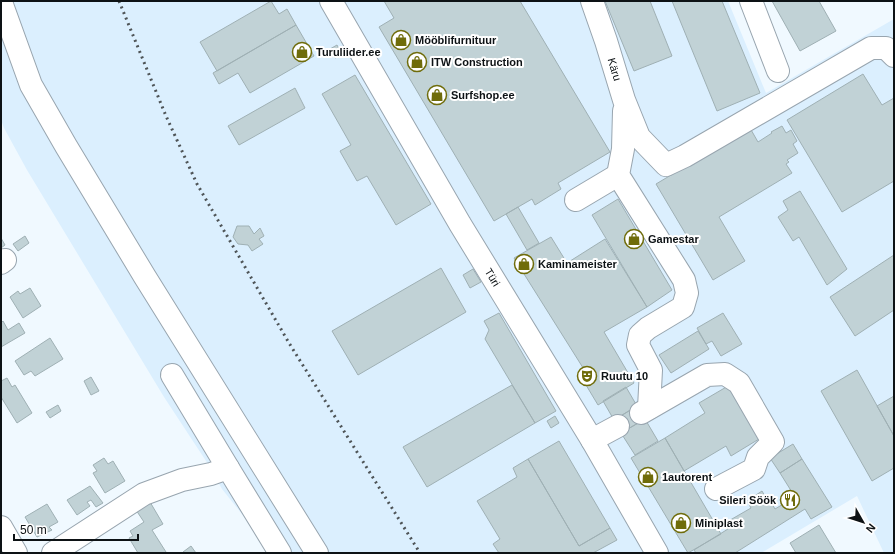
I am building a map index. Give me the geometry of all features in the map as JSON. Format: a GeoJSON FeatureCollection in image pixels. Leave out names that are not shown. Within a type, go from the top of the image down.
{"type":"FeatureCollection","features":[{"type":"Feature","properties":{"kind":"street","name":"Türi"},"geometry":{"type":"LineString","coordinates":[[330,1],[460,224],[592,440],[657,553]]}},
{"type":"Feature","properties":{"kind":"street","name":"Käru"},"geometry":{"type":"LineString","coordinates":[[592,1],[624,100],[639,137],[666,165],[685,156],[871,48],[886,48],[894,56]]}},
{"type":"Feature","properties":{"kind":"street"},"geometry":{"type":"LineString","coordinates":[[751,1],[778,71]]}},
{"type":"Feature","properties":{"kind":"street"},"geometry":{"type":"LineString","coordinates":[[1,2],[31,85],[149,283],[317,553]]}},
{"type":"Feature","properties":{"kind":"street"},"geometry":{"type":"LineString","coordinates":[[624,100],[623,149],[618,175],[684,280],[686,293],[683,307],[648,328],[640,335],[638,346],[651,370],[645,410],[707,375],[725,374],[739,383],[773,442],[758,457],[754,469],[716,489]]}},
{"type":"Feature","properties":{"kind":"street"},"geometry":{"type":"LineString","coordinates":[[576,200],[618,175]]}},
{"type":"Feature","properties":{"kind":"street"},"geometry":{"type":"LineString","coordinates":[[172,375],[280,553]]}},
{"type":"Feature","properties":{"kind":"street"},"geometry":{"type":"LineString","coordinates":[[592,440],[618,426]]}},
{"type":"Feature","properties":{"kind":"street"},"geometry":{"type":"LineString","coordinates":[[53,553],[144,494],[182,480],[211,474],[228,468]]}},
{"type":"Feature","properties":{"kind":"street"},"geometry":{"type":"LineString","coordinates":[[1,527],[16,553]]}},
{"type":"Feature","properties":{"kind":"shaded area"},"geometry":{"type":"Polygon","coordinates":[[[1,1],[728,1],[766,93],[894,19],[894,553],[884,553],[857,496],[761,553],[273,553],[222,489],[208,464],[164,397],[27,170],[4,128],[1,120],[1,1]]]}},
{"type":"Feature","properties":{"kind":"building"},"geometry":{"type":"Polygon","coordinates":[[[271,1],[279,14],[287,9],[296,25],[217,71],[200,42],[271,1]]]}},
{"type":"Feature","properties":{"kind":"building"},"geometry":{"type":"Polygon","coordinates":[[[384,1],[520,1],[610,152],[558,183],[561,189],[535,205],[532,199],[494,221],[379,27],[394,18],[384,1]]]}},
{"type":"Feature","properties":{"kind":"building"},"geometry":{"type":"Polygon","coordinates":[[[605,1],[650,1],[672,56],[634,71],[605,1]]]}},
{"type":"Feature","properties":{"kind":"building"},"geometry":{"type":"Polygon","coordinates":[[[672,1],[722,1],[760,93],[717,111],[672,1]]]}},
{"type":"Feature","properties":{"kind":"building"},"geometry":{"type":"Polygon","coordinates":[[[772,1],[819,1],[836,31],[800,51],[772,1]]]}},
{"type":"Feature","properties":{"kind":"building"},"geometry":{"type":"Polygon","coordinates":[[[296,25],[314,56],[250,93],[238,73],[219,84],[213,73],[296,25]]]}},
{"type":"Feature","properties":{"kind":"building"},"geometry":{"type":"Polygon","coordinates":[[[337,45],[342,55],[335,58],[330,49],[337,45]]]}},
{"type":"Feature","properties":{"kind":"building"},"geometry":{"type":"Polygon","coordinates":[[[863,74],[882,105],[894,98],[894,181],[842,212],[787,120],[863,74]]]}},
{"type":"Feature","properties":{"kind":"building"},"geometry":{"type":"Polygon","coordinates":[[[355,75],[431,204],[396,225],[367,176],[357,181],[341,153],[340,151],[351,145],[322,94],[355,75]]]}},
{"type":"Feature","properties":{"kind":"building"},"geometry":{"type":"Polygon","coordinates":[[[295,88],[305,108],[239,145],[228,126],[295,88]]]}},
{"type":"Feature","properties":{"kind":"building"},"geometry":{"type":"Polygon","coordinates":[[[782,126],[786,133],[791,130],[797,141],[793,144],[798,153],[787,160],[789,162],[786,164],[792,173],[719,217],[745,261],[713,280],[656,184],[750,128],[758,142],[782,126]]]}},
{"type":"Feature","properties":{"kind":"building"},"geometry":{"type":"Polygon","coordinates":[[[800,191],[847,269],[827,285],[799,237],[793,241],[778,217],[788,210],[783,201],[800,191]]]}},
{"type":"Feature","properties":{"kind":"building"},"geometry":{"type":"Polygon","coordinates":[[[618,199],[672,290],[647,307],[592,215],[618,199]]]}},
{"type":"Feature","properties":{"kind":"building"},"geometry":{"type":"Polygon","coordinates":[[[518,207],[539,243],[527,250],[506,214],[518,207]]]}},
{"type":"Feature","properties":{"kind":"building"},"geometry":{"type":"Polygon","coordinates":[[[237,226],[249,226],[254,234],[260,228],[264,236],[259,239],[263,244],[252,251],[248,245],[238,244],[233,237],[237,226]]]}},
{"type":"Feature","properties":{"kind":"building"},"geometry":{"type":"Polygon","coordinates":[[[25,236],[29,243],[18,251],[13,244],[25,236]]]}},
{"type":"Feature","properties":{"kind":"building"},"geometry":{"type":"Polygon","coordinates":[[[551,237],[567,263],[605,239],[647,307],[604,332],[634,383],[598,405],[580,375],[585,371],[514,258],[551,237]]]}},
{"type":"Feature","properties":{"kind":"building"},"geometry":{"type":"Polygon","coordinates":[[[1,238],[5,245],[1,248],[1,238]]]}},
{"type":"Feature","properties":{"kind":"building"},"geometry":{"type":"Polygon","coordinates":[[[894,255],[894,310],[855,336],[830,297],[894,255]]]}},
{"type":"Feature","properties":{"kind":"building"},"geometry":{"type":"Polygon","coordinates":[[[441,268],[466,312],[358,375],[332,331],[441,268]]]}},
{"type":"Feature","properties":{"kind":"building"},"geometry":{"type":"Polygon","coordinates":[[[473,269],[481,282],[470,288],[463,275],[473,269]]]}},
{"type":"Feature","properties":{"kind":"building"},"geometry":{"type":"Polygon","coordinates":[[[30,288],[41,306],[23,318],[10,297],[18,291],[20,294],[30,288]]]}},
{"type":"Feature","properties":{"kind":"building"},"geometry":{"type":"Polygon","coordinates":[[[499,313],[556,411],[535,423],[485,339],[489,330],[484,321],[499,313]]]}},
{"type":"Feature","properties":{"kind":"building"},"geometry":{"type":"Polygon","coordinates":[[[723,313],[742,344],[721,356],[712,341],[706,344],[697,328],[723,313]]]}},
{"type":"Feature","properties":{"kind":"building"},"geometry":{"type":"Polygon","coordinates":[[[3,321],[8,330],[19,323],[25,333],[1,347],[1,323],[3,321]]]}},
{"type":"Feature","properties":{"kind":"building"},"geometry":{"type":"Polygon","coordinates":[[[698,331],[709,349],[671,373],[659,355],[698,331]]]}},
{"type":"Feature","properties":{"kind":"building"},"geometry":{"type":"Polygon","coordinates":[[[50,338],[63,359],[35,376],[31,371],[24,375],[15,361],[50,338]]]}},
{"type":"Feature","properties":{"kind":"building"},"geometry":{"type":"Polygon","coordinates":[[[857,370],[894,436],[894,468],[872,481],[821,391],[857,370]]]}},
{"type":"Feature","properties":{"kind":"building"},"geometry":{"type":"Polygon","coordinates":[[[91,377],[99,391],[91,395],[84,381],[91,377]]]}},
{"type":"Feature","properties":{"kind":"building"},"geometry":{"type":"Polygon","coordinates":[[[7,378],[12,387],[15,385],[32,413],[17,423],[1,397],[1,381],[7,378]]]}},
{"type":"Feature","properties":{"kind":"building"},"geometry":{"type":"Polygon","coordinates":[[[512,385],[535,423],[427,487],[403,447],[512,385]]]}},
{"type":"Feature","properties":{"kind":"building"},"geometry":{"type":"Polygon","coordinates":[[[728,386],[759,439],[731,456],[726,446],[684,471],[665,438],[705,413],[699,403],[728,386]]]}},
{"type":"Feature","properties":{"kind":"building"},"geometry":{"type":"Polygon","coordinates":[[[626,387],[637,406],[614,420],[603,401],[626,387]]]}},
{"type":"Feature","properties":{"kind":"building"},"geometry":{"type":"Polygon","coordinates":[[[894,396],[894,436],[877,406],[894,396]]]}},
{"type":"Feature","properties":{"kind":"building"},"geometry":{"type":"Polygon","coordinates":[[[58,405],[61,411],[50,418],[46,412],[58,405]]]}},
{"type":"Feature","properties":{"kind":"building"},"geometry":{"type":"Polygon","coordinates":[[[637,406],[645,419],[621,433],[614,420],[637,406]]]}},
{"type":"Feature","properties":{"kind":"building"},"geometry":{"type":"Polygon","coordinates":[[[555,416],[559,423],[551,428],[547,421],[555,416]]]}},
{"type":"Feature","properties":{"kind":"building"},"geometry":{"type":"Polygon","coordinates":[[[645,419],[658,441],[635,455],[621,433],[645,419]]]}},
{"type":"Feature","properties":{"kind":"building"},"geometry":{"type":"Polygon","coordinates":[[[665,438],[721,534],[688,553],[631,458],[665,438]]]}},
{"type":"Feature","properties":{"kind":"building"},"geometry":{"type":"Polygon","coordinates":[[[559,441],[610,528],[579,546],[528,459],[559,441]]]}},
{"type":"Feature","properties":{"kind":"building"},"geometry":{"type":"Polygon","coordinates":[[[793,444],[802,459],[780,473],[770,458],[793,444]]]}},
{"type":"Feature","properties":{"kind":"building"},"geometry":{"type":"Polygon","coordinates":[[[104,458],[108,464],[113,461],[125,481],[105,493],[93,473],[97,471],[93,465],[104,458]]]}},
{"type":"Feature","properties":{"kind":"building"},"geometry":{"type":"Polygon","coordinates":[[[528,459],[579,546],[610,528],[617,540],[593,553],[499,553],[493,544],[500,539],[477,501],[517,477],[513,468],[528,459]]]}},
{"type":"Feature","properties":{"kind":"building"},"geometry":{"type":"Polygon","coordinates":[[[802,459],[832,507],[811,519],[805,509],[735,553],[696,553],[694,550],[728,529],[725,523],[751,508],[747,501],[762,491],[766,498],[768,497],[775,509],[795,497],[780,473],[802,459]]]}},
{"type":"Feature","properties":{"kind":"building"},"geometry":{"type":"Polygon","coordinates":[[[90,486],[103,503],[96,507],[91,500],[87,502],[90,506],[77,515],[67,500],[90,486]]]}},
{"type":"Feature","properties":{"kind":"building"},"geometry":{"type":"Polygon","coordinates":[[[150,502],[163,524],[152,530],[166,552],[164,553],[138,553],[129,538],[133,536],[130,531],[144,522],[136,510],[150,502]]]}},
{"type":"Feature","properties":{"kind":"building"},"geometry":{"type":"Polygon","coordinates":[[[47,504],[58,522],[49,527],[52,530],[37,537],[25,517],[47,504]]]}},
{"type":"Feature","properties":{"kind":"building"},"geometry":{"type":"Polygon","coordinates":[[[819,525],[836,553],[796,553],[790,543],[819,525]]]}},
{"type":"Feature","properties":{"kind":"building"},"geometry":{"type":"Polygon","coordinates":[[[191,546],[196,553],[183,552],[191,546]]]}},
{"type":"Feature","properties":{"kind":"railway"},"geometry":{"type":"LineString","coordinates":[[119,1],[166,116],[197,184],[289,343],[420,553]]}},
{"type":"Feature","properties":{"kind":"place","name":"Mööblifurnituur"},"geometry":{"type":"Point","coordinates":[401,40]}},
{"type":"Feature","properties":{"kind":"place","name":"Turuliider.ee"},"geometry":{"type":"Point","coordinates":[302,52]}},
{"type":"Feature","properties":{"kind":"place","name":"ITW Construction"},"geometry":{"type":"Point","coordinates":[417,62]}},
{"type":"Feature","properties":{"kind":"place","name":"Surfshop.ee"},"geometry":{"type":"Point","coordinates":[437,95]}},
{"type":"Feature","properties":{"kind":"place","name":"Gamestar"},"geometry":{"type":"Point","coordinates":[634,239]}},
{"type":"Feature","properties":{"kind":"place","name":"Kaminameister"},"geometry":{"type":"Point","coordinates":[524,264]}},
{"type":"Feature","properties":{"kind":"place","name":"Ruutu 10"},"geometry":{"type":"Point","coordinates":[587,376]}},
{"type":"Feature","properties":{"kind":"place","name":"1autorent"},"geometry":{"type":"Point","coordinates":[648,477]}},
{"type":"Feature","properties":{"kind":"place","name":"Sileri Söök"},"geometry":{"type":"Point","coordinates":[790,500]}},
{"type":"Feature","properties":{"kind":"place","name":"Miniplast"},"geometry":{"type":"Point","coordinates":[681,523]}}]}
